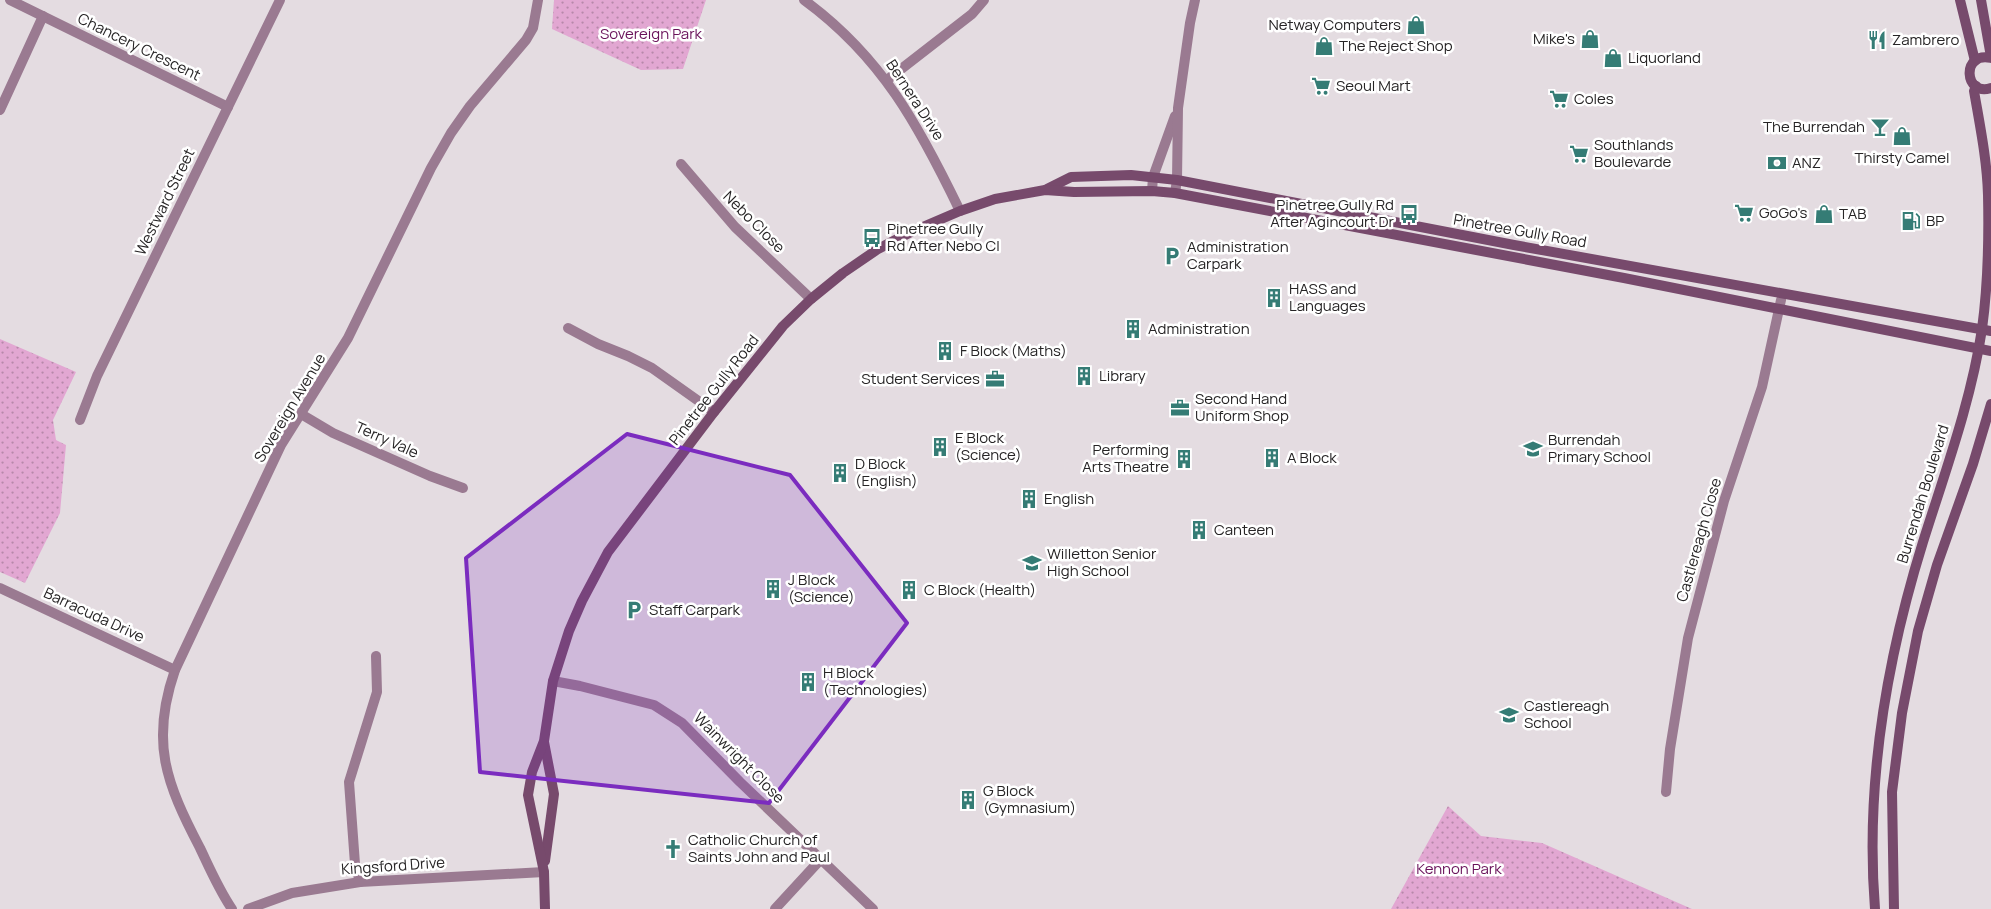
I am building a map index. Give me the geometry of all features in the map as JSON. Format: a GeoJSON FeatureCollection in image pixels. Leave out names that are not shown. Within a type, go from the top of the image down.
{"type":"FeatureCollection","features":[{"type":"Feature","properties":{"kind":"main road"},"geometry":{"type":"LineString","coordinates":[[1960,0],[1974,61],[1982,57],[1991,57],[1981,0]]}},
{"type":"Feature","properties":{"kind":"main road","name":"Burrendah Boulevard"},"geometry":{"type":"LineString","coordinates":[[1875,909],[1872,868],[1874,791],[1882,709],[1899,627],[1962,417],[1978,348],[1986,331],[1988,195],[1983,142],[1974,92],[1976,86],[1970,79],[1969,74],[1974,61]]}},
{"type":"Feature","properties":{"kind":"main road"},"geometry":{"type":"LineString","coordinates":[[1976,86],[1981,89],[1991,88]]}},
{"type":"Feature","properties":{"kind":"main road","name":"Pinetree Gully Road"},"geometry":{"type":"LineString","coordinates":[[1045,190],[1071,177],[1109,175],[1177,180],[1506,244],[1986,331]]}},
{"type":"Feature","properties":{"kind":"main road","name":"Pinetree Gully Road"},"geometry":{"type":"LineString","coordinates":[[544,872],[528,795],[532,772],[544,741],[553,681],[576,616],[608,552],[714,412],[784,326],[810,299],[878,249],[911,232],[960,211],[996,199],[1045,190],[1175,193],[1780,304],[1991,351]]}},
{"type":"Feature","properties":{"kind":"main road"},"geometry":{"type":"LineString","coordinates":[[1894,909],[1892,792],[1902,713],[1918,632],[1936,565],[1973,464],[1991,404]]}},
{"type":"Feature","properties":{"kind":"main road","name":"Pinetree Gully Road"},"geometry":{"type":"LineString","coordinates":[[544,741],[554,794],[544,872],[545,909]]}},
{"type":"Feature","properties":{"kind":"street","name":"Chancery Crescent"},"geometry":{"type":"LineString","coordinates":[[10,0],[228,107]]}},
{"type":"Feature","properties":{"kind":"street","name":"Westward Street"},"geometry":{"type":"LineString","coordinates":[[80,420],[96,376],[280,0]]}},
{"type":"Feature","properties":{"kind":"street","name":"Sovereign Avenue"},"geometry":{"type":"LineString","coordinates":[[232,909],[180,811],[167,772],[162,729],[166,695],[175,670],[281,445],[348,338],[451,133],[470,106],[526,40],[533,28],[538,0]]}},
{"type":"Feature","properties":{"kind":"street","name":"Bernera Drive"},"geometry":{"type":"LineString","coordinates":[[804,0],[853,41],[886,80],[928,145],[960,211]]}},
{"type":"Feature","properties":{"kind":"street"},"geometry":{"type":"LineString","coordinates":[[886,80],[972,14],[984,0]]}},
{"type":"Feature","properties":{"kind":"street"},"geometry":{"type":"LineString","coordinates":[[1175,193],[1177,180],[1178,108],[1190,23],[1196,0]]}},
{"type":"Feature","properties":{"kind":"street"},"geometry":{"type":"LineString","coordinates":[[0,110],[43,16]]}},
{"type":"Feature","properties":{"kind":"street"},"geometry":{"type":"LineString","coordinates":[[1152,191],[1153,177],[1178,108]]}},
{"type":"Feature","properties":{"kind":"street","name":"Nebo Close"},"geometry":{"type":"LineString","coordinates":[[681,164],[734,227],[810,299]]}},
{"type":"Feature","properties":{"kind":"street","name":"Castlereagh Close"},"geometry":{"type":"LineString","coordinates":[[1666,792],[1670,749],[1688,638],[1724,501],[1762,387],[1780,304]]}},
{"type":"Feature","properties":{"kind":"street"},"geometry":{"type":"LineString","coordinates":[[568,328],[598,344],[652,368],[714,412]]}},
{"type":"Feature","properties":{"kind":"street","name":"Terry Vale"},"geometry":{"type":"LineString","coordinates":[[301,414],[333,433],[430,476],[463,488]]}},
{"type":"Feature","properties":{"kind":"street","name":"Barracuda Drive"},"geometry":{"type":"LineString","coordinates":[[0,588],[175,670]]}},
{"type":"Feature","properties":{"kind":"street"},"geometry":{"type":"LineString","coordinates":[[360,882],[355,864],[349,782],[377,692],[376,656]]}},
{"type":"Feature","properties":{"kind":"street","name":"Wainwright Close"},"geometry":{"type":"LineString","coordinates":[[553,681],[654,705],[682,722],[740,782],[873,909]]}},
{"type":"Feature","properties":{"kind":"street"},"geometry":{"type":"LineString","coordinates":[[775,909],[821,859]]}},
{"type":"Feature","properties":{"kind":"street","name":"Kingsford Drive"},"geometry":{"type":"LineString","coordinates":[[248,909],[292,893],[360,882],[544,872]]}},
{"type":"Feature","properties":{"kind":"highlighted area"},"geometry":{"type":"Polygon","coordinates":[[[627,434],[790,475],[907,623],[769,803],[480,772],[466,558],[627,434]]]}},
{"type":"Feature","properties":{"kind":"green space","name":"Sovereign Park"},"geometry":{"type":"Polygon","coordinates":[[[554,0],[706,0],[683,69],[641,70],[552,29],[554,0]]]}},
{"type":"Feature","properties":{"kind":"green space"},"geometry":{"type":"Polygon","coordinates":[[[0,339],[76,372],[53,420],[56,440],[66,445],[60,513],[25,583],[0,572],[0,339]]]}},
{"type":"Feature","properties":{"kind":"green space","name":"Kennon Park"},"geometry":{"type":"Polygon","coordinates":[[[1448,806],[1481,836],[1542,843],[1692,909],[1391,909],[1448,806]]]}},
{"type":"Feature","properties":{"kind":"place","name":"Netway Computers"},"geometry":{"type":"Point","coordinates":[1416,25]}},
{"type":"Feature","properties":{"kind":"place","name":"Mike's"},"geometry":{"type":"Point","coordinates":[1590,39]}},
{"type":"Feature","properties":{"kind":"place","name":"Zambrero"},"geometry":{"type":"Point","coordinates":[1877,40]}},
{"type":"Feature","properties":{"kind":"place","name":"The Reject Shop"},"geometry":{"type":"Point","coordinates":[1324,46]}},
{"type":"Feature","properties":{"kind":"place","name":"Liquorland"},"geometry":{"type":"Point","coordinates":[1613,58]}},
{"type":"Feature","properties":{"kind":"place","name":"Seoul Mart"},"geometry":{"type":"Point","coordinates":[1321,86]}},
{"type":"Feature","properties":{"kind":"place","name":"Coles"},"geometry":{"type":"Point","coordinates":[1559,99]}},
{"type":"Feature","properties":{"kind":"place","name":"The Burrendah"},"geometry":{"type":"Point","coordinates":[1880,127]}},
{"type":"Feature","properties":{"kind":"place","name":"Thirsty Camel"},"geometry":{"type":"Point","coordinates":[1902,136]}},
{"type":"Feature","properties":{"kind":"place","name":"Southlands Boulevarde"},"geometry":{"type":"Point","coordinates":[1579,154]}},
{"type":"Feature","properties":{"kind":"place","name":"ANZ"},"geometry":{"type":"Point","coordinates":[1777,163]}},
{"type":"Feature","properties":{"kind":"place","name":"GoGo's"},"geometry":{"type":"Point","coordinates":[1744,213]}},
{"type":"Feature","properties":{"kind":"place","name":"Pinetree Gully Rd After Agincourt Dr"},"geometry":{"type":"Point","coordinates":[1409,214]}},
{"type":"Feature","properties":{"kind":"place","name":"TAB"},"geometry":{"type":"Point","coordinates":[1824,214]}},
{"type":"Feature","properties":{"kind":"place","name":"BP"},"geometry":{"type":"Point","coordinates":[1911,221]}},
{"type":"Feature","properties":{"kind":"place","name":"Pinetree Gully Rd After Nebo Cl"},"geometry":{"type":"Point","coordinates":[872,238]}},
{"type":"Feature","properties":{"kind":"place","name":"Administration Carpark"},"geometry":{"type":"Point","coordinates":[1172,256]}},
{"type":"Feature","properties":{"kind":"place","name":"HASS and Languages"},"geometry":{"type":"Point","coordinates":[1274,298]}},
{"type":"Feature","properties":{"kind":"place","name":"Administration"},"geometry":{"type":"Point","coordinates":[1133,329]}},
{"type":"Feature","properties":{"kind":"place","name":"F Block (Maths)"},"geometry":{"type":"Point","coordinates":[945,351]}},
{"type":"Feature","properties":{"kind":"place","name":"Library"},"geometry":{"type":"Point","coordinates":[1084,376]}},
{"type":"Feature","properties":{"kind":"place","name":"Student Services"},"geometry":{"type":"Point","coordinates":[995,379]}},
{"type":"Feature","properties":{"kind":"place","name":"Second Hand Uniform Shop"},"geometry":{"type":"Point","coordinates":[1180,408]}},
{"type":"Feature","properties":{"kind":"place","name":"E Block (Science)"},"geometry":{"type":"Point","coordinates":[940,447]}},
{"type":"Feature","properties":{"kind":"place","name":"Burrendah Primary School"},"geometry":{"type":"Point","coordinates":[1533,449]}},
{"type":"Feature","properties":{"kind":"place","name":"A Block"},"geometry":{"type":"Point","coordinates":[1272,458]}},
{"type":"Feature","properties":{"kind":"place","name":"Performing Arts Theatre"},"geometry":{"type":"Point","coordinates":[1184,459]}},
{"type":"Feature","properties":{"kind":"place","name":"D Block (English)"},"geometry":{"type":"Point","coordinates":[840,473]}},
{"type":"Feature","properties":{"kind":"place","name":"English"},"geometry":{"type":"Point","coordinates":[1029,499]}},
{"type":"Feature","properties":{"kind":"place","name":"Canteen"},"geometry":{"type":"Point","coordinates":[1199,530]}},
{"type":"Feature","properties":{"kind":"place","name":"Willetton Senior High School"},"geometry":{"type":"Point","coordinates":[1032,563]}},
{"type":"Feature","properties":{"kind":"place","name":"J Block (Science)"},"geometry":{"type":"Point","coordinates":[773,589]}},
{"type":"Feature","properties":{"kind":"place","name":"C Block (Health)"},"geometry":{"type":"Point","coordinates":[909,590]}},
{"type":"Feature","properties":{"kind":"place","name":"Staff Carpark"},"geometry":{"type":"Point","coordinates":[634,610]}},
{"type":"Feature","properties":{"kind":"place","name":"H Block (Technologies)"},"geometry":{"type":"Point","coordinates":[808,682]}},
{"type":"Feature","properties":{"kind":"place","name":"Castlereagh School"},"geometry":{"type":"Point","coordinates":[1509,715]}},
{"type":"Feature","properties":{"kind":"place","name":"G Block (Gymnasium)"},"geometry":{"type":"Point","coordinates":[968,800]}},
{"type":"Feature","properties":{"kind":"place","name":"Catholic Church of Saints John and Paul"},"geometry":{"type":"Point","coordinates":[673,849]}}]}
